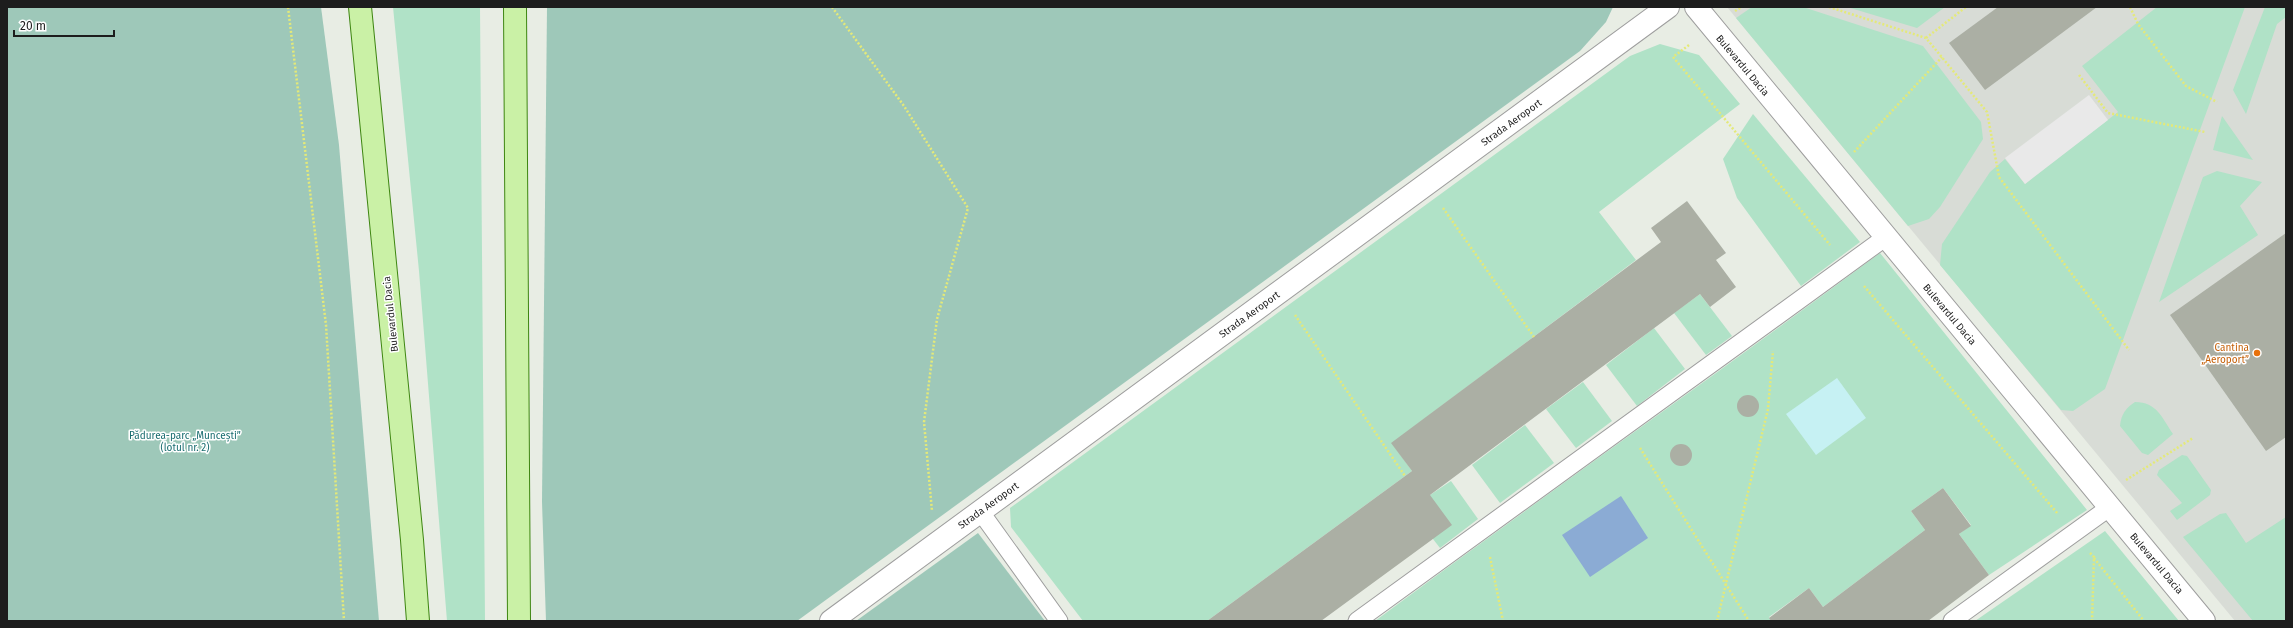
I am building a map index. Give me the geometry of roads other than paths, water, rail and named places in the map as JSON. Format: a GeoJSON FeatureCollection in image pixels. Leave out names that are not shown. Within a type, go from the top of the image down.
{"type":"FeatureCollection","features":[{"type":"Feature","properties":{"kind":"main road","name":"Bulevardul Dacia"},"geometry":{"type":"LineString","coordinates":[[360,7],[412,540],[418,621]]}},
{"type":"Feature","properties":{"kind":"main road"},"geometry":{"type":"LineString","coordinates":[[515,7],[519,621]]}},
{"type":"Feature","properties":{"kind":"street","name":"Strada Aeroport"},"geometry":{"type":"LineString","coordinates":[[830,621],[1668,7]]}},
{"type":"Feature","properties":{"kind":"street","name":"Bulevardul Dacia"},"geometry":{"type":"LineString","coordinates":[[1696,7],[2204,621]]}},
{"type":"Feature","properties":{"kind":"lane"},"geometry":{"type":"LineString","coordinates":[[1357,621],[1886,236]]}},
{"type":"Feature","properties":{"kind":"lane"},"geometry":{"type":"LineString","coordinates":[[1952,621],[2075,534],[2105,502]]}},
{"type":"Feature","properties":{"kind":"lane"},"geometry":{"type":"LineString","coordinates":[[980,512],[1059,621]]}},
{"type":"Feature","properties":{"kind":"place","name":"Cantina „Aeroport”"},"geometry":{"type":"Point","coordinates":[2257,353]}},
{"type":"Feature","properties":{"kind":"park label","name":"Pădurea-parc „Muncești” (lotul nr. 2)"},"geometry":{"type":"Point","coordinates":[185,440]}}]}
